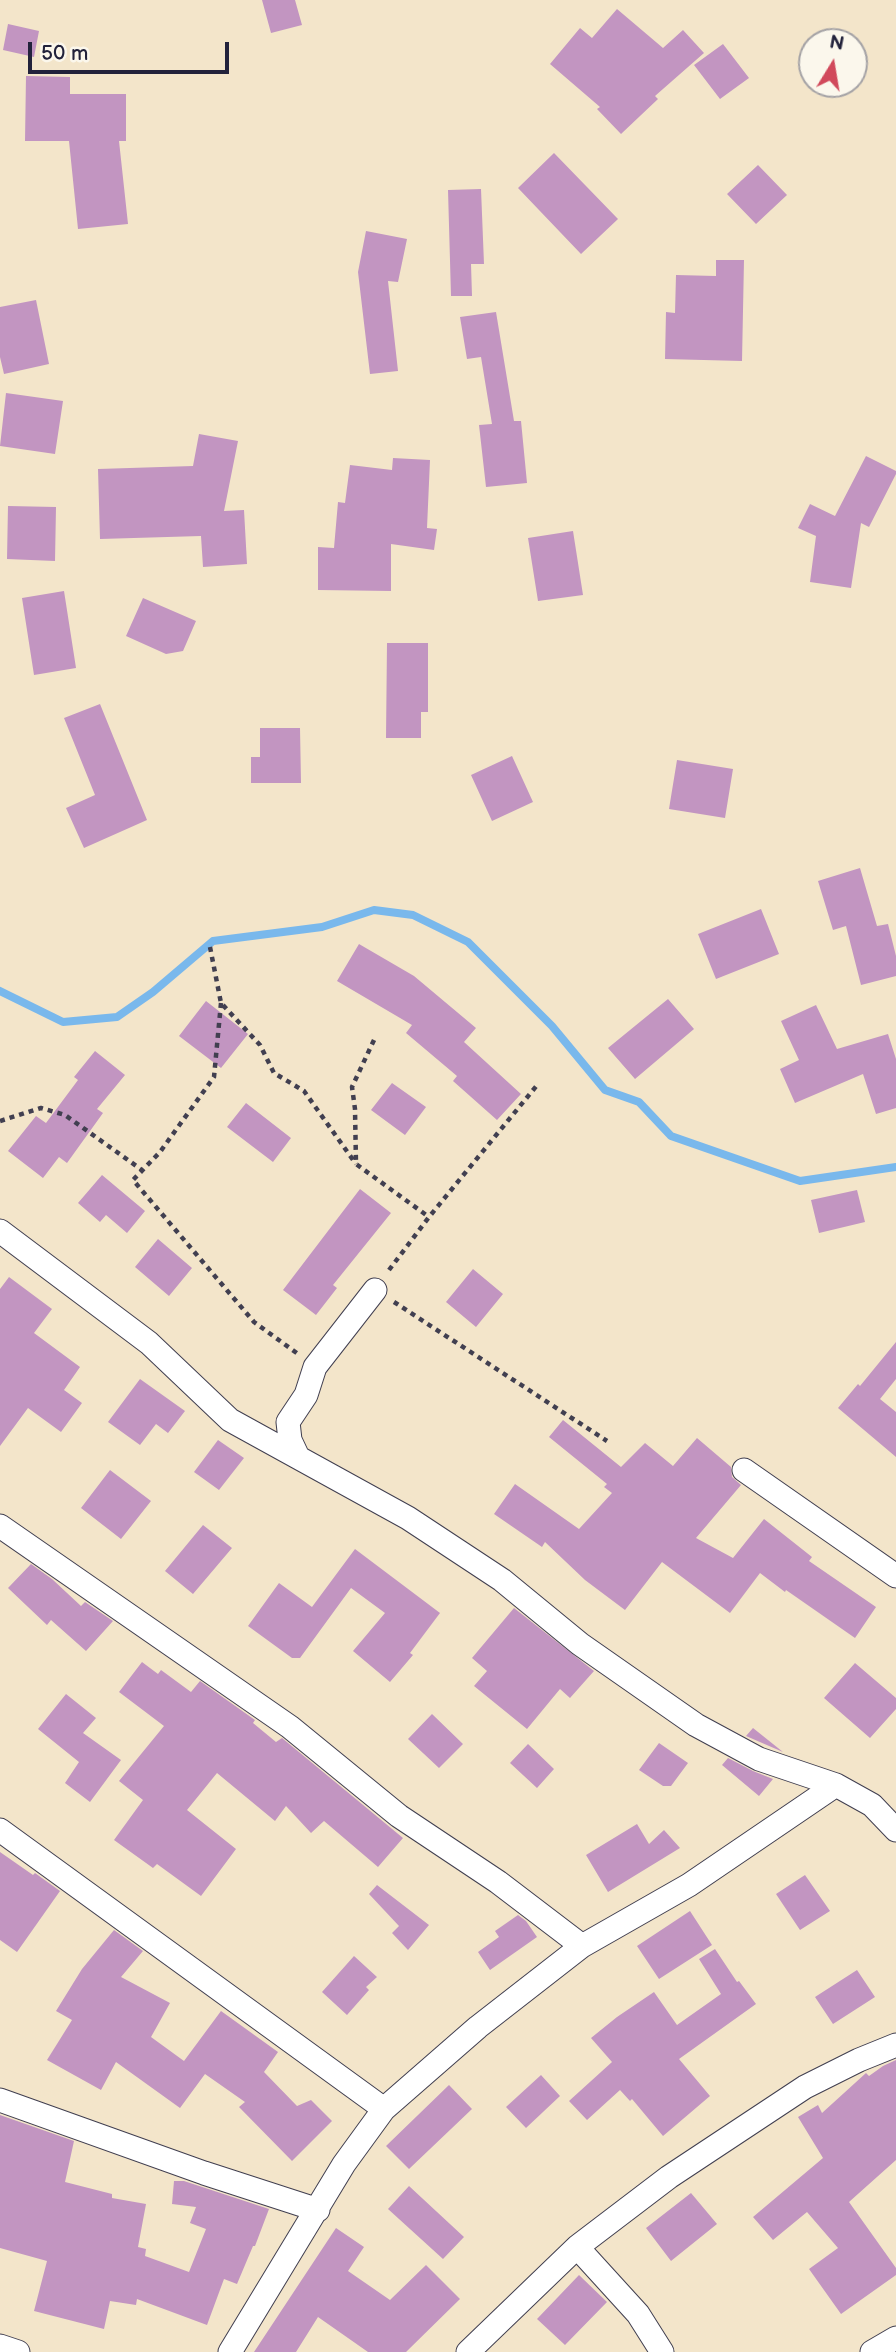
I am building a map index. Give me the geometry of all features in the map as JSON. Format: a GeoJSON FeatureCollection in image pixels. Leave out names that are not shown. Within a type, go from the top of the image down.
{"type":"FeatureCollection","features":[{"type":"Feature","properties":{"kind":"street"},"geometry":{"type":"LineString","coordinates":[[0,1231],[149,1343],[230,1420],[408,1518],[502,1580],[580,1644],[696,1725],[759,1759],[836,1785],[872,1805],[896,1830]]}},
{"type":"Feature","properties":{"kind":"street"},"geometry":{"type":"LineString","coordinates":[[298,1457],[290,1440],[288,1422],[306,1395],[315,1367],[375,1290]]}},
{"type":"Feature","properties":{"kind":"street"},"geometry":{"type":"LineString","coordinates":[[744,1470],[896,1577]]}},
{"type":"Feature","properties":{"kind":"street"},"geometry":{"type":"LineString","coordinates":[[0,1526],[290,1727],[399,1816],[498,1882],[582,1946]]}},
{"type":"Feature","properties":{"kind":"street"},"geometry":{"type":"LineString","coordinates":[[230,2352],[344,2164],[384,2109],[478,2027],[582,1946],[689,1885],[836,1785]]}},
{"type":"Feature","properties":{"kind":"street"},"geometry":{"type":"LineString","coordinates":[[0,1830],[384,2109]]}},
{"type":"Feature","properties":{"kind":"street"},"geometry":{"type":"LineString","coordinates":[[468,2352],[578,2247],[669,2177],[805,2087],[896,2045]]}},
{"type":"Feature","properties":{"kind":"street"},"geometry":{"type":"LineString","coordinates":[[0,2101],[318,2210]]}},
{"type":"Feature","properties":{"kind":"street"},"geometry":{"type":"LineString","coordinates":[[578,2247],[638,2314],[662,2352]]}},
{"type":"Feature","properties":{"kind":"street"},"geometry":{"type":"LineString","coordinates":[[872,2352],[896,2338]]}},
{"type":"Feature","properties":{"kind":"street"},"geometry":{"type":"LineString","coordinates":[[0,2346],[18,2352]]}},
{"type":"Feature","properties":{"kind":"path"},"geometry":{"type":"LineString","coordinates":[[210,947],[221,1003],[214,1077],[160,1152],[133,1180],[254,1322],[315,1367]]}},
{"type":"Feature","properties":{"kind":"path"},"geometry":{"type":"LineString","coordinates":[[221,1003],[260,1045],[274,1073],[304,1091],[356,1164],[429,1217]]}},
{"type":"Feature","properties":{"kind":"path"},"geometry":{"type":"LineString","coordinates":[[356,1164],[352,1087],[374,1040]]}},
{"type":"Feature","properties":{"kind":"path"},"geometry":{"type":"LineString","coordinates":[[538,1084],[429,1217],[375,1290],[607,1441]]}},
{"type":"Feature","properties":{"kind":"path"},"geometry":{"type":"LineString","coordinates":[[0,1121],[41,1108],[65,1115],[142,1170]]}},
{"type":"Feature","properties":{"kind":"building"},"geometry":{"type":"Polygon","coordinates":[[[262,0],[295,0],[302,25],[271,33],[262,0]]]}},
{"type":"Feature","properties":{"kind":"building"},"geometry":{"type":"Polygon","coordinates":[[[617,9],[663,48],[683,30],[704,53],[655,96],[658,99],[621,134],[597,109],[600,107],[550,64],[580,28],[592,38],[617,9]]]}},
{"type":"Feature","properties":{"kind":"building"},"geometry":{"type":"Polygon","coordinates":[[[8,24],[39,31],[34,57],[3,50],[8,24]]]}},
{"type":"Feature","properties":{"kind":"building"},"geometry":{"type":"Polygon","coordinates":[[[723,44],[749,78],[720,99],[694,65],[723,44]]]}},
{"type":"Feature","properties":{"kind":"building"},"geometry":{"type":"Polygon","coordinates":[[[26,76],[70,77],[70,94],[126,94],[126,141],[119,141],[128,224],[78,229],[69,141],[25,141],[26,76]]]}},
{"type":"Feature","properties":{"kind":"building"},"geometry":{"type":"Polygon","coordinates":[[[554,153],[618,219],[581,254],[518,188],[554,153]]]}},
{"type":"Feature","properties":{"kind":"building"},"geometry":{"type":"Polygon","coordinates":[[[758,165],[787,195],[756,224],[727,194],[758,165]]]}},
{"type":"Feature","properties":{"kind":"building"},"geometry":{"type":"Polygon","coordinates":[[[481,189],[484,264],[471,264],[472,296],[451,296],[448,190],[481,189]]]}},
{"type":"Feature","properties":{"kind":"building"},"geometry":{"type":"Polygon","coordinates":[[[366,231],[407,239],[398,282],[388,281],[398,371],[370,374],[358,272],[366,231]]]}},
{"type":"Feature","properties":{"kind":"building"},"geometry":{"type":"Polygon","coordinates":[[[716,260],[744,260],[742,361],[665,359],[666,312],[675,313],[676,275],[716,276],[716,260]]]}},
{"type":"Feature","properties":{"kind":"building"},"geometry":{"type":"Polygon","coordinates":[[[36,300],[49,364],[4,374],[0,357],[0,307],[36,300]]]}},
{"type":"Feature","properties":{"kind":"building"},"geometry":{"type":"Polygon","coordinates":[[[496,312],[514,421],[521,421],[527,483],[486,487],[479,425],[492,424],[481,357],[467,359],[460,317],[496,312]]]}},
{"type":"Feature","properties":{"kind":"building"},"geometry":{"type":"Polygon","coordinates":[[[6,393],[63,401],[55,454],[0,446],[6,393]]]}},
{"type":"Feature","properties":{"kind":"building"},"geometry":{"type":"Polygon","coordinates":[[[199,434],[238,441],[224,511],[244,510],[247,564],[203,567],[201,536],[100,539],[98,469],[193,466],[199,434]]]}},
{"type":"Feature","properties":{"kind":"building"},"geometry":{"type":"Polygon","coordinates":[[[866,456],[896,471],[896,474],[869,527],[861,523],[851,588],[810,582],[816,536],[798,528],[810,504],[835,516],[866,456]]]}},
{"type":"Feature","properties":{"kind":"building"},"geometry":{"type":"Polygon","coordinates":[[[393,458],[430,460],[427,528],[437,529],[434,550],[391,544],[391,591],[318,590],[318,547],[334,548],[338,502],[345,503],[350,465],[392,470],[393,458]]]}},
{"type":"Feature","properties":{"kind":"building"},"geometry":{"type":"Polygon","coordinates":[[[8,506],[56,507],[55,561],[7,559],[8,506]]]}},
{"type":"Feature","properties":{"kind":"building"},"geometry":{"type":"Polygon","coordinates":[[[573,531],[583,595],[538,601],[528,538],[573,531]]]}},
{"type":"Feature","properties":{"kind":"building"},"geometry":{"type":"Polygon","coordinates":[[[64,591],[76,668],[34,675],[22,598],[64,591]]]}},
{"type":"Feature","properties":{"kind":"building"},"geometry":{"type":"Polygon","coordinates":[[[143,598],[196,621],[183,651],[166,654],[126,636],[143,598]]]}},
{"type":"Feature","properties":{"kind":"building"},"geometry":{"type":"Polygon","coordinates":[[[387,643],[428,643],[428,712],[421,712],[421,738],[386,738],[387,643]]]}},
{"type":"Feature","properties":{"kind":"building"},"geometry":{"type":"Polygon","coordinates":[[[100,704],[147,820],[84,848],[66,808],[95,795],[64,718],[100,704]]]}},
{"type":"Feature","properties":{"kind":"building"},"geometry":{"type":"Polygon","coordinates":[[[260,728],[300,728],[301,783],[251,783],[251,757],[260,757],[260,728]]]}},
{"type":"Feature","properties":{"kind":"building"},"geometry":{"type":"Polygon","coordinates":[[[512,756],[533,802],[492,821],[471,775],[512,756]]]}},
{"type":"Feature","properties":{"kind":"building"},"geometry":{"type":"Polygon","coordinates":[[[677,760],[733,769],[725,818],[669,809],[677,760]]]}},
{"type":"Feature","properties":{"kind":"building"},"geometry":{"type":"Polygon","coordinates":[[[860,868],[877,926],[888,924],[896,956],[896,976],[861,985],[846,926],[833,930],[818,881],[860,868]]]}},
{"type":"Feature","properties":{"kind":"building"},"geometry":{"type":"Polygon","coordinates":[[[761,909],[779,954],[716,979],[698,934],[761,909]]]}},
{"type":"Feature","properties":{"kind":"building"},"geometry":{"type":"Polygon","coordinates":[[[359,944],[414,976],[476,1028],[464,1042],[521,1094],[497,1120],[453,1081],[457,1076],[406,1033],[412,1025],[337,981],[359,944]]]}},
{"type":"Feature","properties":{"kind":"building"},"geometry":{"type":"Polygon","coordinates":[[[668,999],[694,1029],[635,1079],[608,1048],[668,999]]]}},
{"type":"Feature","properties":{"kind":"building"},"geometry":{"type":"Polygon","coordinates":[[[206,1001],[248,1034],[221,1068],[179,1036],[206,1001]]]}},
{"type":"Feature","properties":{"kind":"building"},"geometry":{"type":"Polygon","coordinates":[[[816,1005],[837,1049],[888,1034],[896,1059],[896,1108],[876,1114],[863,1074],[795,1103],[780,1069],[799,1060],[781,1021],[816,1005]]]}},
{"type":"Feature","properties":{"kind":"building"},"geometry":{"type":"Polygon","coordinates":[[[95,1051],[125,1075],[97,1109],[103,1113],[67,1163],[59,1157],[43,1178],[8,1151],[36,1116],[46,1123],[78,1080],[74,1077],[95,1051]]]}},
{"type":"Feature","properties":{"kind":"building"},"geometry":{"type":"Polygon","coordinates":[[[392,1083],[426,1107],[405,1135],[371,1110],[392,1083]]]}},
{"type":"Feature","properties":{"kind":"building"},"geometry":{"type":"Polygon","coordinates":[[[246,1103],[291,1138],[273,1162],[227,1127],[246,1103]]]}},
{"type":"Feature","properties":{"kind":"building"},"geometry":{"type":"Polygon","coordinates":[[[102,1175],[145,1211],[127,1233],[106,1215],[100,1222],[78,1203],[102,1175]]]}},
{"type":"Feature","properties":{"kind":"building"},"geometry":{"type":"Polygon","coordinates":[[[360,1189],[391,1213],[333,1285],[337,1288],[316,1315],[283,1290],[360,1189]]]}},
{"type":"Feature","properties":{"kind":"building"},"geometry":{"type":"Polygon","coordinates":[[[857,1190],[865,1222],[819,1233],[811,1200],[857,1190]]]}},
{"type":"Feature","properties":{"kind":"building"},"geometry":{"type":"Polygon","coordinates":[[[158,1239],[192,1268],[169,1296],[135,1267],[158,1239]]]}},
{"type":"Feature","properties":{"kind":"building"},"geometry":{"type":"Polygon","coordinates":[[[473,1269],[503,1294],[476,1327],[446,1302],[473,1269]]]}},
{"type":"Feature","properties":{"kind":"building"},"geometry":{"type":"Polygon","coordinates":[[[9,1277],[52,1309],[34,1333],[80,1367],[64,1390],[82,1403],[61,1432],[28,1408],[0,1446],[0,1289],[9,1277]]]}},
{"type":"Feature","properties":{"kind":"building"},"geometry":{"type":"Polygon","coordinates":[[[896,1342],[896,1379],[880,1399],[896,1412],[896,1457],[838,1408],[896,1342]]]}},
{"type":"Feature","properties":{"kind":"building"},"geometry":{"type":"Polygon","coordinates":[[[140,1379],[185,1411],[168,1433],[156,1424],[140,1445],[108,1422],[140,1379]]]}},
{"type":"Feature","properties":{"kind":"building"},"geometry":{"type":"Polygon","coordinates":[[[563,1420],[621,1467],[645,1443],[673,1466],[697,1438],[731,1467],[732,1477],[741,1485],[696,1538],[733,1558],[764,1519],[812,1557],[809,1561],[876,1607],[855,1638],[760,1573],[730,1613],[662,1562],[625,1610],[585,1580],[545,1542],[542,1547],[494,1514],[515,1484],[579,1529],[612,1493],[604,1487],[607,1484],[549,1437],[563,1420]]]}},
{"type":"Feature","properties":{"kind":"building"},"geometry":{"type":"Polygon","coordinates":[[[218,1440],[244,1458],[219,1490],[194,1472],[218,1440]]]}},
{"type":"Feature","properties":{"kind":"building"},"geometry":{"type":"Polygon","coordinates":[[[110,1470],[151,1501],[121,1539],[81,1508],[110,1470]]]}},
{"type":"Feature","properties":{"kind":"building"},"geometry":{"type":"Polygon","coordinates":[[[203,1525],[232,1548],[193,1594],[165,1571],[203,1525]]]}},
{"type":"Feature","properties":{"kind":"building"},"geometry":{"type":"Polygon","coordinates":[[[355,1549],[440,1613],[410,1653],[413,1655],[390,1682],[353,1651],[385,1613],[351,1588],[300,1658],[292,1658],[248,1626],[279,1583],[312,1607],[355,1549]]]}},
{"type":"Feature","properties":{"kind":"building"},"geometry":{"type":"Polygon","coordinates":[[[31,1564],[81,1606],[85,1602],[113,1621],[86,1651],[51,1620],[47,1625],[8,1588],[31,1564]]]}},
{"type":"Feature","properties":{"kind":"building"},"geometry":{"type":"Polygon","coordinates":[[[514,1608],[594,1671],[570,1698],[560,1689],[527,1729],[474,1686],[487,1671],[472,1658],[514,1608]]]}},
{"type":"Feature","properties":{"kind":"building"},"geometry":{"type":"Polygon","coordinates":[[[142,1662],[158,1674],[161,1670],[191,1692],[200,1681],[255,1720],[253,1723],[276,1742],[282,1738],[403,1838],[378,1867],[324,1821],[311,1833],[286,1806],[275,1821],[217,1773],[187,1810],[236,1849],[201,1896],[157,1864],[153,1868],[114,1840],[143,1800],[119,1781],[164,1726],[119,1692],[142,1662]]]}},
{"type":"Feature","properties":{"kind":"building"},"geometry":{"type":"Polygon","coordinates":[[[855,1663],[896,1698],[896,1709],[870,1738],[824,1698],[855,1663]]]}},
{"type":"Feature","properties":{"kind":"building"},"geometry":{"type":"Polygon","coordinates":[[[66,1694],[96,1718],[83,1733],[121,1760],[90,1802],[65,1783],[79,1762],[38,1729],[66,1694]]]}},
{"type":"Feature","properties":{"kind":"building"},"geometry":{"type":"Polygon","coordinates":[[[432,1714],[463,1744],[439,1768],[408,1739],[432,1714]]]}},
{"type":"Feature","properties":{"kind":"building"},"geometry":{"type":"Polygon","coordinates":[[[753,1728],[783,1752],[746,1736],[753,1728]]]}},
{"type":"Feature","properties":{"kind":"building"},"geometry":{"type":"Polygon","coordinates":[[[659,1743],[688,1763],[671,1786],[663,1786],[639,1770],[659,1743]]]}},
{"type":"Feature","properties":{"kind":"building"},"geometry":{"type":"Polygon","coordinates":[[[528,1744],[554,1769],[537,1788],[510,1763],[528,1744]]]}},
{"type":"Feature","properties":{"kind":"building"},"geometry":{"type":"Polygon","coordinates":[[[728,1758],[773,1779],[759,1796],[722,1765],[728,1758]]]}},
{"type":"Feature","properties":{"kind":"building"},"geometry":{"type":"Polygon","coordinates":[[[637,1824],[649,1844],[664,1830],[680,1848],[608,1892],[586,1855],[637,1824]]]}},
{"type":"Feature","properties":{"kind":"building"},"geometry":{"type":"Polygon","coordinates":[[[0,1852],[60,1891],[17,1952],[0,1940],[0,1852]]]}},
{"type":"Feature","properties":{"kind":"building"},"geometry":{"type":"Polygon","coordinates":[[[805,1875],[830,1911],[800,1930],[776,1894],[805,1875]]]}},
{"type":"Feature","properties":{"kind":"building"},"geometry":{"type":"Polygon","coordinates":[[[377,1885],[429,1925],[408,1950],[392,1933],[399,1926],[369,1894],[377,1885]]]}},
{"type":"Feature","properties":{"kind":"building"},"geometry":{"type":"Polygon","coordinates":[[[690,1911],[712,1945],[659,1979],[637,1946],[690,1911]]]}},
{"type":"Feature","properties":{"kind":"building"},"geometry":{"type":"Polygon","coordinates":[[[518,1915],[526,1921],[537,1937],[490,1970],[478,1952],[499,1937],[495,1931],[518,1915]]]}},
{"type":"Feature","properties":{"kind":"building"},"geometry":{"type":"Polygon","coordinates":[[[114,1930],[143,1951],[121,1977],[170,2003],[151,2037],[184,2061],[221,2011],[278,2052],[264,2072],[297,2106],[311,2100],[332,2121],[292,2161],[239,2107],[245,2102],[205,2074],[180,2108],[116,2062],[101,2090],[47,2060],[72,2020],[56,2011],[82,1969],[114,1930]]]}},
{"type":"Feature","properties":{"kind":"building"},"geometry":{"type":"Polygon","coordinates":[[[715,1949],[756,2004],[679,2059],[710,2096],[663,2136],[632,2099],[630,2101],[620,2090],[587,2120],[569,2101],[612,2062],[591,2038],[654,1992],[677,2025],[721,1994],[699,1959],[715,1949]]]}},
{"type":"Feature","properties":{"kind":"building"},"geometry":{"type":"Polygon","coordinates":[[[354,1956],[377,1977],[366,1987],[369,1990],[347,2015],[322,1992],[354,1956]]]}},
{"type":"Feature","properties":{"kind":"building"},"geometry":{"type":"Polygon","coordinates":[[[857,1970],[875,1997],[833,2024],[815,1997],[857,1970]]]}},
{"type":"Feature","properties":{"kind":"building"},"geometry":{"type":"Polygon","coordinates":[[[896,2060],[896,2160],[849,2202],[896,2268],[896,2275],[841,2314],[809,2269],[838,2248],[807,2212],[773,2240],[753,2217],[823,2158],[798,2117],[818,2105],[822,2113],[866,2073],[869,2076],[896,2060]]]}},
{"type":"Feature","properties":{"kind":"building"},"geometry":{"type":"Polygon","coordinates":[[[541,2075],[560,2096],[526,2128],[506,2107],[541,2075]]]}},
{"type":"Feature","properties":{"kind":"building"},"geometry":{"type":"Polygon","coordinates":[[[449,2085],[472,2109],[409,2169],[386,2146],[449,2085]]]}},
{"type":"Feature","properties":{"kind":"building"},"geometry":{"type":"Polygon","coordinates":[[[0,2115],[74,2141],[65,2182],[112,2194],[112,2198],[146,2204],[138,2247],[146,2249],[145,2256],[189,2272],[206,2229],[190,2223],[196,2207],[172,2204],[174,2181],[184,2181],[269,2209],[237,2284],[224,2279],[207,2325],[137,2299],[136,2305],[110,2301],[104,2329],[34,2311],[47,2261],[0,2248],[0,2115]]]}},
{"type":"Feature","properties":{"kind":"building"},"geometry":{"type":"Polygon","coordinates":[[[409,2186],[464,2237],[443,2259],[388,2209],[409,2186]]]}},
{"type":"Feature","properties":{"kind":"building"},"geometry":{"type":"Polygon","coordinates":[[[691,2193],[717,2224],[671,2261],[646,2228],[691,2193]]]}},
{"type":"Feature","properties":{"kind":"building"},"geometry":{"type":"Polygon","coordinates":[[[336,2228],[364,2247],[348,2271],[390,2300],[426,2265],[460,2299],[406,2352],[368,2352],[318,2317],[296,2352],[254,2352],[336,2228]]]}},
{"type":"Feature","properties":{"kind":"building"},"geometry":{"type":"Polygon","coordinates":[[[579,2275],[607,2302],[565,2345],[537,2319],[579,2275]]]}},
{"type":"Feature","properties":{"kind":"waterway"},"geometry":{"type":"LineString","coordinates":[[0,991],[63,1022],[117,1017],[153,992],[213,941],[322,927],[374,910],[413,915],[468,942],[552,1026],[605,1090],[639,1102],[671,1136],[800,1181],[896,1167]]}}]}
